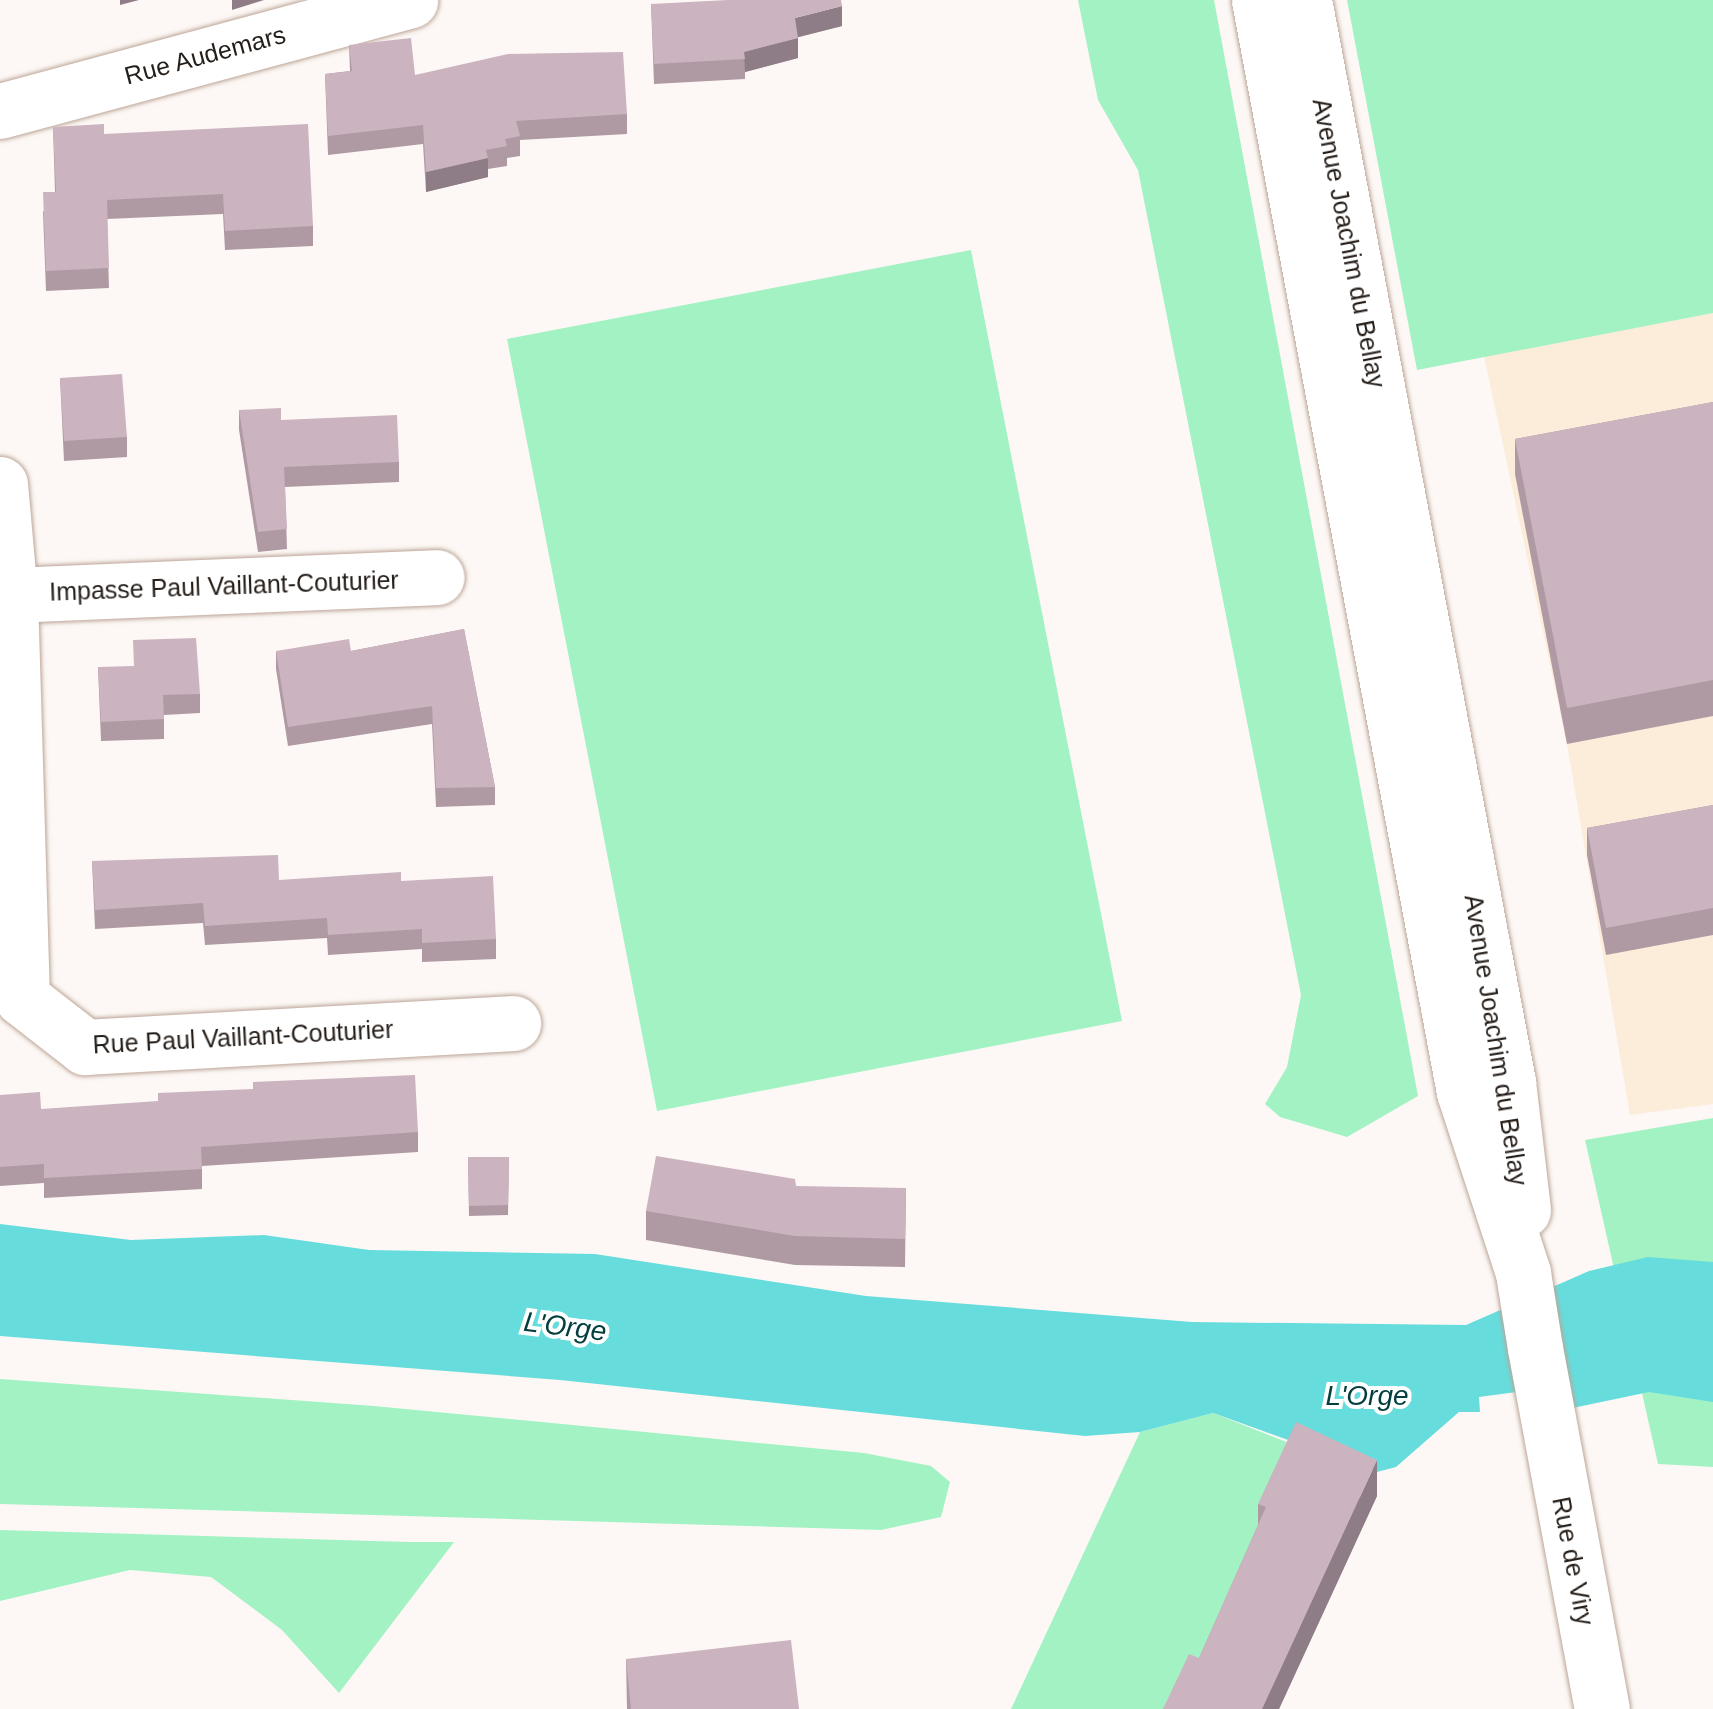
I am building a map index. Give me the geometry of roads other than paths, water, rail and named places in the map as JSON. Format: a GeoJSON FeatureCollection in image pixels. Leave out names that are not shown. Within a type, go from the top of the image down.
{"type":"FeatureCollection","features":[{"type":"Feature","properties":{"kind":"street","name":"Rue Audemars"},"geometry":{"type":"LineString","coordinates":[[0,110],[410,0]]}},
{"type":"Feature","properties":{"kind":"street","name":"Avenue Joachim du Bellay"},"geometry":{"type":"LineString","coordinates":[[1259,0],[1464,1092],[1522,1273]]}},
{"type":"Feature","properties":{"kind":"street","name":"Avenue Joachim du Bellay"},"geometry":{"type":"LineString","coordinates":[[1304,0],[1508,1082],[1520,1161],[1522,1273]]}},
{"type":"Feature","properties":{"kind":"street","name":"Rue Paul Vaillant-Couturier"},"geometry":{"type":"LineString","coordinates":[[0,484],[10,595],[22,998],[84,1047],[513,1023]]}},
{"type":"Feature","properties":{"kind":"street","name":"Impasse Paul Vaillant-Couturier"},"geometry":{"type":"LineString","coordinates":[[10,595],[438,577]]}},
{"type":"Feature","properties":{"kind":"street","name":"Rue de Viry"},"geometry":{"type":"LineString","coordinates":[[1522,1273],[1544,1414],[1602,1709]]}},
{"type":"Feature","properties":{"kind":"water","name":"L'Orge"},"geometry":{"type":"Polygon","coordinates":[[[0,1224],[131,1240],[264,1235],[369,1250],[595,1254],[866,1296],[1192,1322],[1466,1325],[1589,1271],[1648,1257],[1713,1262],[1713,1402],[1649,1392],[1544,1414],[1540,1389],[1479,1397],[1480,1412],[1459,1412],[1396,1467],[1377,1472],[1213,1413],[1140,1432],[1085,1436],[560,1380],[0,1336],[0,1224]]]}}]}
